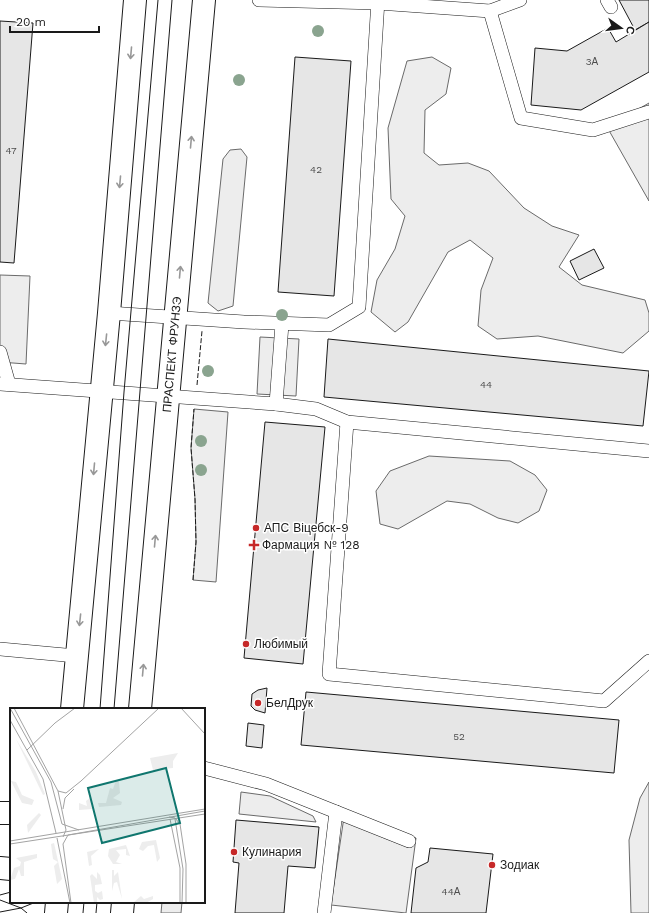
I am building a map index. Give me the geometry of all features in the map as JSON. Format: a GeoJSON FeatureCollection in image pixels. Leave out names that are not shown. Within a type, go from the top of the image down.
{"type":"FeatureCollection","features":[{"type":"Feature","properties":{"kind":"main road"},"geometry":{"type":"LineString","coordinates":[[72,708],[109,313],[135,0]]}},
{"type":"Feature","properties":{"kind":"main road","name":"ПРАСПЕКТ ФРУНЗЭ"},"geometry":{"type":"LineString","coordinates":[[140,708],[167,396],[176,318],[204,0]]}},
{"type":"Feature","properties":{"kind":"main road"},"geometry":{"type":"LineString","coordinates":[[0,868],[10,869]]}},
{"type":"Feature","properties":{"kind":"main road"},"geometry":{"type":"LineString","coordinates":[[56,913],[57,903]]}},
{"type":"Feature","properties":{"kind":"main road"},"geometry":{"type":"LineString","coordinates":[[122,913],[123,903]]}},
{"type":"Feature","properties":{"kind":"lane"},"geometry":{"type":"LineString","coordinates":[[259,0],[378,1],[490,11],[520,0]]}},
{"type":"Feature","properties":{"kind":"lane"},"geometry":{"type":"LineString","coordinates":[[109,313],[282,324],[329,325],[359,307],[378,1]]}},
{"type":"Feature","properties":{"kind":"lane"},"geometry":{"type":"LineString","coordinates":[[490,11],[521,118],[593,130],[649,112]]}},
{"type":"Feature","properties":{"kind":"lane"},"geometry":{"type":"LineString","coordinates":[[276,404],[282,324]]}},
{"type":"Feature","properties":{"kind":"lane"},"geometry":{"type":"LineString","coordinates":[[0,352],[5,384],[276,404],[316,409],[347,422],[649,450]]}},
{"type":"Feature","properties":{"kind":"lane"},"geometry":{"type":"LineString","coordinates":[[347,422],[329,674],[604,701],[649,661]]}},
{"type":"Feature","properties":{"kind":"lane"},"geometry":{"type":"LineString","coordinates":[[0,649],[76,656]]}},
{"type":"Feature","properties":{"kind":"lane"},"geometry":{"type":"LineString","coordinates":[[205,768],[266,784],[410,841]]}},
{"type":"Feature","properties":{"kind":"lane"},"geometry":{"type":"LineString","coordinates":[[324,913],[336,812]]}},
{"type":"Feature","properties":{"kind":"shaded area"},"geometry":{"type":"Polygon","coordinates":[[[432,57],[451,68],[446,94],[425,110],[424,153],[439,165],[468,163],[489,171],[524,208],[552,226],[579,235],[559,267],[582,285],[645,300],[649,313],[649,331],[623,353],[538,336],[497,339],[478,326],[481,290],[493,258],[470,240],[448,252],[408,322],[395,332],[371,312],[377,280],[395,249],[405,216],[391,199],[388,128],[407,61],[432,57]]]}},
{"type":"Feature","properties":{"kind":"shaded area"},"geometry":{"type":"Polygon","coordinates":[[[649,103],[649,201],[607,127],[649,103]]]}},
{"type":"Feature","properties":{"kind":"shaded area"},"geometry":{"type":"Polygon","coordinates":[[[241,149],[247,157],[233,306],[218,311],[208,303],[223,159],[230,150],[241,149]]]}},
{"type":"Feature","properties":{"kind":"shaded area"},"geometry":{"type":"Polygon","coordinates":[[[0,275],[30,276],[26,364],[0,362],[0,275]]]}},
{"type":"Feature","properties":{"kind":"shaded area"},"geometry":{"type":"Polygon","coordinates":[[[260,337],[299,339],[296,396],[257,394],[260,337]]]}},
{"type":"Feature","properties":{"kind":"shaded area"},"geometry":{"type":"Polygon","coordinates":[[[194,409],[228,412],[216,582],[193,580],[196,542],[195,499],[191,448],[194,409]]]}},
{"type":"Feature","properties":{"kind":"shaded area"},"geometry":{"type":"Polygon","coordinates":[[[429,456],[510,461],[535,475],[547,490],[539,511],[518,523],[498,518],[470,504],[447,501],[398,529],[380,524],[376,491],[390,471],[429,456]]]}},
{"type":"Feature","properties":{"kind":"shaded area"},"geometry":{"type":"Polygon","coordinates":[[[649,782],[649,913],[631,913],[629,840],[640,798],[649,782]]]}},
{"type":"Feature","properties":{"kind":"shaded area"},"geometry":{"type":"Polygon","coordinates":[[[241,792],[270,796],[313,816],[316,822],[239,814],[241,792]]]}},
{"type":"Feature","properties":{"kind":"shaded area"},"geometry":{"type":"Polygon","coordinates":[[[345,810],[416,838],[406,913],[331,905],[345,810]]]}},
{"type":"Feature","properties":{"kind":"shaded area"},"geometry":{"type":"Polygon","coordinates":[[[162,903],[182,903],[181,913],[161,913],[162,903]]]}},
{"type":"Feature","properties":{"kind":"building"},"geometry":{"type":"Polygon","coordinates":[[[619,0],[649,0],[649,22],[635,30],[619,0]]]}},
{"type":"Feature","properties":{"kind":"building"},"geometry":{"type":"Polygon","coordinates":[[[0,21],[33,23],[14,263],[0,262],[0,21]]]}},
{"type":"Feature","properties":{"kind":"building"},"geometry":{"type":"Polygon","coordinates":[[[649,22],[649,72],[581,110],[531,105],[535,48],[567,51],[608,28],[616,42],[649,22]]]}},
{"type":"Feature","properties":{"kind":"building"},"geometry":{"type":"Polygon","coordinates":[[[295,57],[351,61],[334,296],[278,292],[295,57]]]}},
{"type":"Feature","properties":{"kind":"building"},"geometry":{"type":"Polygon","coordinates":[[[594,249],[604,268],[579,280],[570,261],[594,249]]]}},
{"type":"Feature","properties":{"kind":"building"},"geometry":{"type":"Polygon","coordinates":[[[328,339],[649,371],[643,426],[324,397],[328,339]]]}},
{"type":"Feature","properties":{"kind":"building"},"geometry":{"type":"Polygon","coordinates":[[[265,422],[325,427],[303,664],[244,658],[265,422]]]}},
{"type":"Feature","properties":{"kind":"building","name":"БелДрук"},"geometry":{"type":"Polygon","coordinates":[[[267,688],[265,713],[255,710],[251,706],[252,694],[258,690],[267,688]]]}},
{"type":"Feature","properties":{"kind":"building"},"geometry":{"type":"Polygon","coordinates":[[[306,692],[619,720],[614,773],[301,745],[306,692]]]}},
{"type":"Feature","properties":{"kind":"building"},"geometry":{"type":"Polygon","coordinates":[[[248,723],[264,725],[262,748],[246,746],[248,723]]]}},
{"type":"Feature","properties":{"kind":"building"},"geometry":{"type":"Polygon","coordinates":[[[236,820],[319,827],[315,868],[288,866],[284,913],[235,913],[239,863],[233,862],[236,820]]]}},
{"type":"Feature","properties":{"kind":"building"},"geometry":{"type":"Polygon","coordinates":[[[430,848],[493,854],[486,913],[411,913],[416,868],[428,862],[430,848]]]}},
{"type":"Feature","properties":{"kind":"tram line"},"geometry":{"type":"LineString","coordinates":[[100,708],[124,392],[158,0]]}},
{"type":"Feature","properties":{"kind":"tram line"},"geometry":{"type":"LineString","coordinates":[[114,708],[172,0]]}},
{"type":"Feature","properties":{"kind":"tram line"},"geometry":{"type":"LineString","coordinates":[[0,895],[10,892]]}},
{"type":"Feature","properties":{"kind":"tram line"},"geometry":{"type":"LineString","coordinates":[[0,900],[21,908],[27,913]]}},
{"type":"Feature","properties":{"kind":"tram line"},"geometry":{"type":"LineString","coordinates":[[0,912],[21,908],[34,903]]}},
{"type":"Feature","properties":{"kind":"tram line"},"geometry":{"type":"LineString","coordinates":[[83,913],[84,903]]}},
{"type":"Feature","properties":{"kind":"tram line"},"geometry":{"type":"LineString","coordinates":[[96,913],[97,903]]}},
{"type":"Feature","properties":{"kind":"fence"},"geometry":{"type":"LineString","coordinates":[[197,385],[202,331]]}},
{"type":"Feature","properties":{"kind":"fence"},"geometry":{"type":"LineString","coordinates":[[193,580],[196,542],[195,499],[191,448],[194,409]]}},
{"type":"Feature","properties":{"kind":"place","name":"АПС Віцебск-9"},"geometry":{"type":"Point","coordinates":[256,528]}},
{"type":"Feature","properties":{"kind":"place","name":"Фармация № 128"},"geometry":{"type":"Point","coordinates":[254,545]}},
{"type":"Feature","properties":{"kind":"place","name":"Любимый"},"geometry":{"type":"Point","coordinates":[246,644]}},
{"type":"Feature","properties":{"kind":"place","name":"БелДрук"},"geometry":{"type":"Point","coordinates":[258,703]}},
{"type":"Feature","properties":{"kind":"place","name":"Кулинария"},"geometry":{"type":"Point","coordinates":[234,852]}},
{"type":"Feature","properties":{"kind":"place","name":"Зодиак"},"geometry":{"type":"Point","coordinates":[492,865]}}]}
